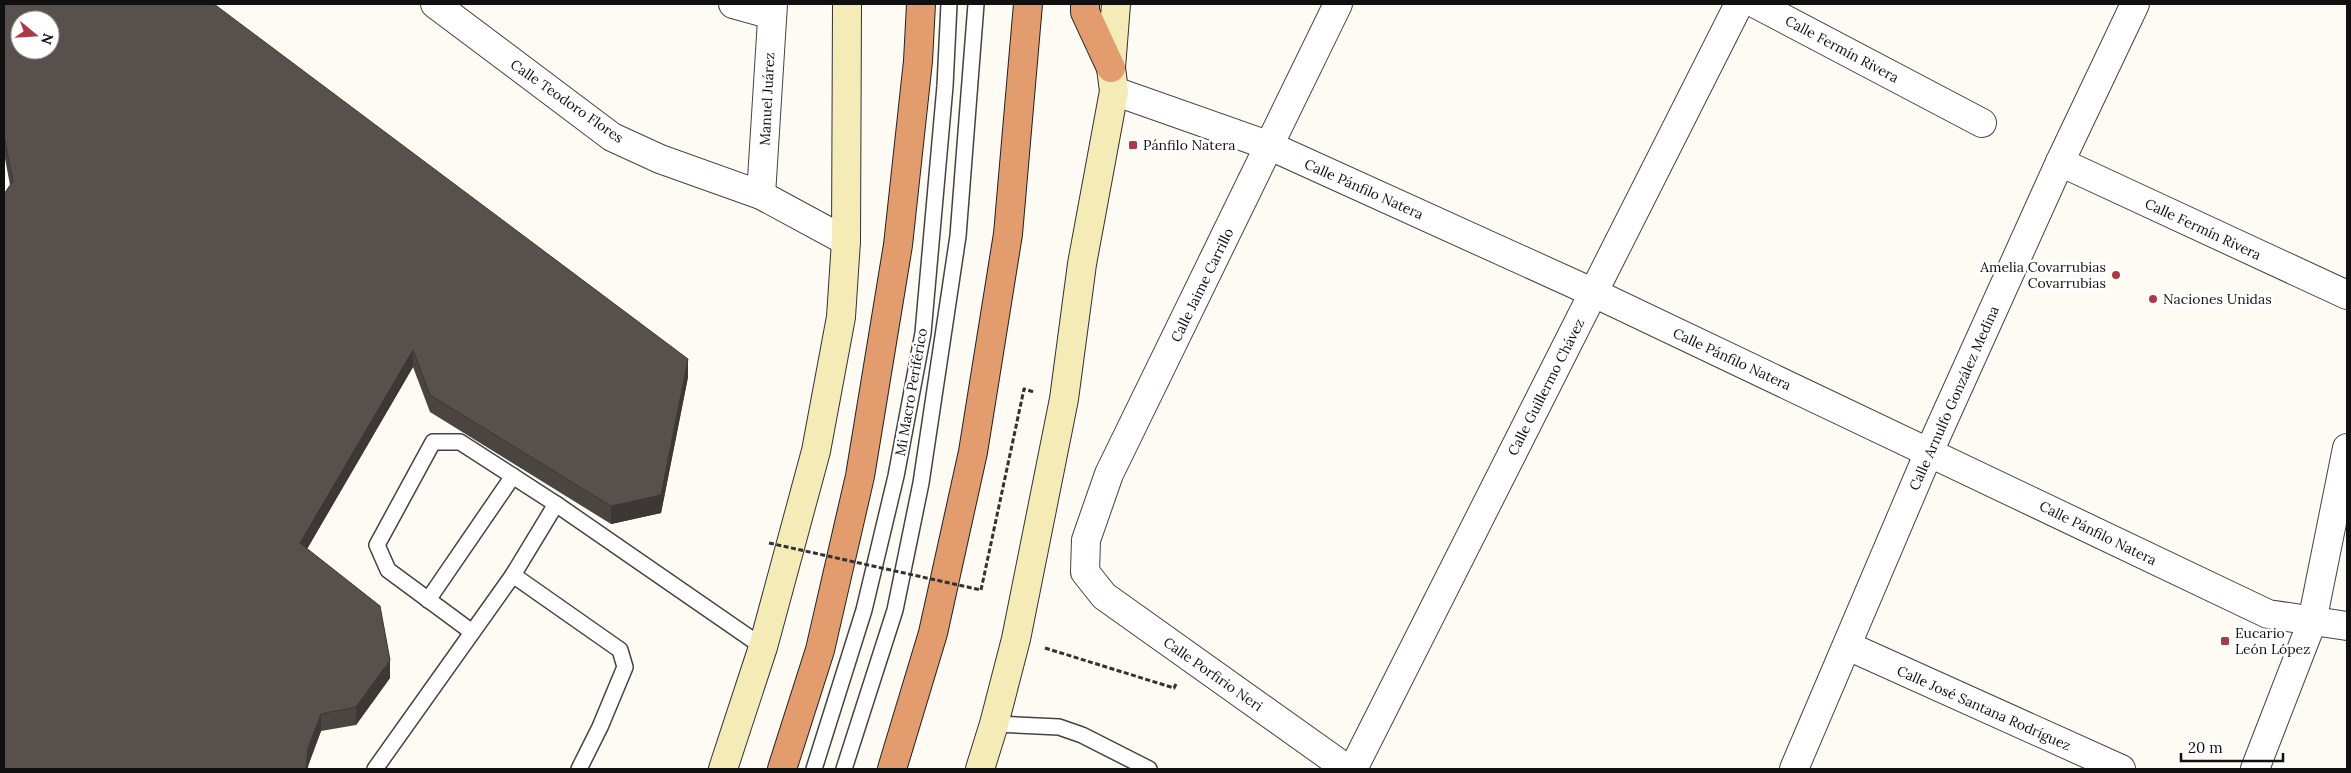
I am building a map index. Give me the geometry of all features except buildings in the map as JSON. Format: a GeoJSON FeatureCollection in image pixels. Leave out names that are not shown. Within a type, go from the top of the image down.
{"type":"FeatureCollection","features":[{"type":"Feature","properties":{"kind":"highway"},"geometry":{"type":"LineString","coordinates":[[782,769],[820,650],[860,476],[898,245],[918,61],[921,4]]}},
{"type":"Feature","properties":{"kind":"highway"},"geometry":{"type":"LineString","coordinates":[[892,769],[933,633],[972,452],[1008,234],[1028,4]]}},
{"type":"Feature","properties":{"kind":"highway"},"geometry":{"type":"LineString","coordinates":[[1085,4],[1085,12],[1112,80]]}},
{"type":"Feature","properties":{"kind":"street","name":"Calle Teodoro Flores"},"geometry":{"type":"LineString","coordinates":[[434,4],[612,136],[660,159],[761,195],[846,241]]}},
{"type":"Feature","properties":{"kind":"street"},"geometry":{"type":"LineString","coordinates":[[733,4],[772,10]]}},
{"type":"Feature","properties":{"kind":"street"},"geometry":{"type":"LineString","coordinates":[[723,769],[763,647],[816,451],[841,317],[846,241],[847,4]]}},
{"type":"Feature","properties":{"kind":"street"},"geometry":{"type":"LineString","coordinates":[[980,769],[1016,639],[1064,398],[1082,264],[1112,80],[1116,4]]}},
{"type":"Feature","properties":{"kind":"street","name":"Calle Jaime Carrillo"},"geometry":{"type":"LineString","coordinates":[[1085,572],[1086,540],[1109,474],[1338,4]]}},
{"type":"Feature","properties":{"kind":"street","name":"Calle Guillermo Chávez"},"geometry":{"type":"LineString","coordinates":[[1353,769],[1739,4]]}},
{"type":"Feature","properties":{"kind":"street","name":"Calle Fermín Rivera"},"geometry":{"type":"LineString","coordinates":[[1756,4],[1982,123]]}},
{"type":"Feature","properties":{"kind":"street","name":"Calle Arnulfo González Medina"},"geometry":{"type":"LineString","coordinates":[[1794,769],[1929,452],[2060,162],[2134,4]]}},
{"type":"Feature","properties":{"kind":"street","name":"Manuel Juárez"},"geometry":{"type":"LineString","coordinates":[[761,195],[772,10]]}},
{"type":"Feature","properties":{"kind":"street","name":"Calle Pánfilo Natera"},"geometry":{"type":"LineString","coordinates":[[1112,80],[1270,146],[1594,293],[2268,614],[2347,626]]}},
{"type":"Feature","properties":{"kind":"street","name":"Calle Fermín Rivera"},"geometry":{"type":"LineString","coordinates":[[2060,162],[2347,295]]}},
{"type":"Feature","properties":{"kind":"street"},"geometry":{"type":"LineString","coordinates":[[2255,769],[2312,622],[2347,448]]}},
{"type":"Feature","properties":{"kind":"street","name":"Calle Porfirio Neri"},"geometry":{"type":"LineString","coordinates":[[1085,572],[1104,596],[1347,769]]}},
{"type":"Feature","properties":{"kind":"street","name":"Calle José Santana Rodríguez"},"geometry":{"type":"LineString","coordinates":[[1848,646],[2121,769]]}},
{"type":"Feature","properties":{"kind":"lane","name":"Mi Macro Periférico"},"geometry":{"type":"LineString","coordinates":[[814,769],[864,610],[896,476],[923,333],[945,86],[949,4]]}},
{"type":"Feature","properties":{"kind":"lane","name":"Mi Macro Periférico"},"geometry":{"type":"LineString","coordinates":[[844,769],[895,610],[921,483],[958,236],[976,4]]}},
{"type":"Feature","properties":{"kind":"lane"},"geometry":{"type":"LineString","coordinates":[[472,632],[388,570],[376,544],[433,442],[460,442],[556,504],[763,647]]}},
{"type":"Feature","properties":{"kind":"lane"},"geometry":{"type":"LineString","coordinates":[[428,600],[513,476]]}},
{"type":"Feature","properties":{"kind":"lane"},"geometry":{"type":"LineString","coordinates":[[375,769],[513,575],[556,504]]}},
{"type":"Feature","properties":{"kind":"lane"},"geometry":{"type":"LineString","coordinates":[[513,575],[620,650],[625,667],[600,727],[579,769]]}},
{"type":"Feature","properties":{"kind":"lane"},"geometry":{"type":"LineString","coordinates":[[994,724],[1059,727],[1082,735],[1149,769]]}},
{"type":"Feature","properties":{"kind":"path"},"geometry":{"type":"LineString","coordinates":[[769,543],[981,590],[1024,389],[1064,398]]}},
{"type":"Feature","properties":{"kind":"path"},"geometry":{"type":"LineString","coordinates":[[1016,639],[1174,688]]}},
{"type":"Feature","properties":{"kind":"place","name":"Pánfilo Natera"},"geometry":{"type":"Point","coordinates":[1133,145]}},
{"type":"Feature","properties":{"kind":"place","name":"Amelia Covarrubias Covarrubias"},"geometry":{"type":"Point","coordinates":[2116,275]}},
{"type":"Feature","properties":{"kind":"place","name":"Naciones Unidas"},"geometry":{"type":"Point","coordinates":[2153,299]}},
{"type":"Feature","properties":{"kind":"place","name":"Eucario León López"},"geometry":{"type":"Point","coordinates":[2225,641]}}]}
